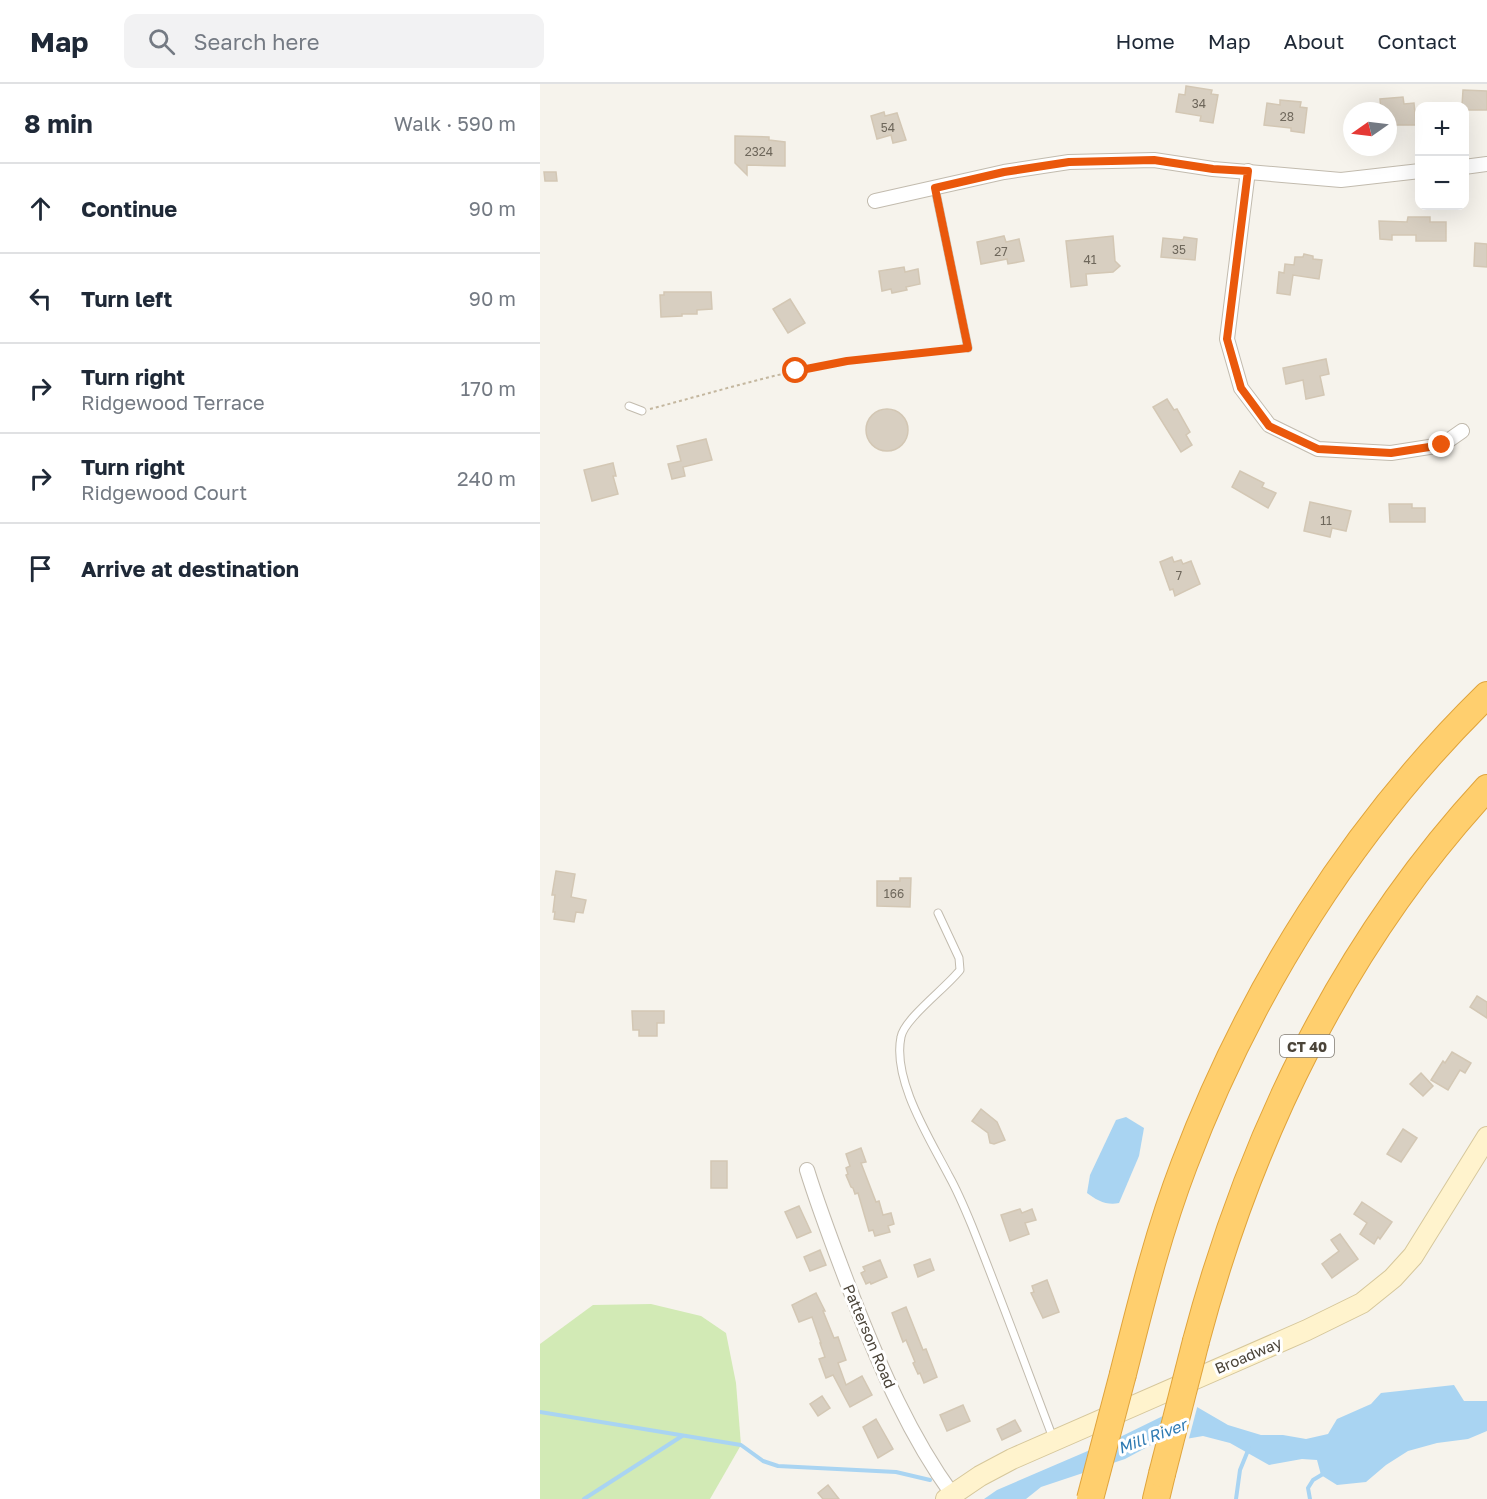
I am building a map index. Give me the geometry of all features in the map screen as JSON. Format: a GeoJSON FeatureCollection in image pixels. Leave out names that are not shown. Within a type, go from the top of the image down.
{"type":"FeatureCollection","features":[{"type":"Feature","properties":{"kind":"highway"},"geometry":{"type":"LineString","coordinates":[[1090,1499],[1151,1264],[1184,1164],[1229,1060],[1263,993],[1314,908],[1373,826],[1422,765],[1487,695]]}},
{"type":"Feature","properties":{"kind":"highway","name":"CT 40"},"geometry":{"type":"LineString","coordinates":[[1156,1499],[1196,1341],[1224,1244],[1274,1114],[1309,1043],[1340,988],[1391,909],[1426,860],[1487,788]]}},
{"type":"Feature","properties":{"kind":"main road","name":"Broadway"},"geometry":{"type":"LineString","coordinates":[[949,1496],[980,1476],[1054,1440],[1307,1330],[1362,1303],[1393,1278],[1413,1256],[1487,1137]]}},
{"type":"Feature","properties":{"kind":"street"},"geometry":{"type":"LineString","coordinates":[[875,201],[1004,172],[1069,162],[1154,160],[1213,169],[1341,180],[1415,171]]}},
{"type":"Feature","properties":{"kind":"street"},"geometry":{"type":"LineString","coordinates":[[1469,166],[1487,164]]}},
{"type":"Feature","properties":{"kind":"street"},"geometry":{"type":"LineString","coordinates":[[1248,171],[1227,339],[1241,388],[1269,426],[1318,449],[1391,453],[1442,445],[1462,431]]}},
{"type":"Feature","properties":{"kind":"street","name":"Patterson Road"},"geometry":{"type":"LineString","coordinates":[[807,1170],[819,1211],[871,1344],[922,1448],[949,1496]]}},
{"type":"Feature","properties":{"kind":"lane"},"geometry":{"type":"LineString","coordinates":[[935,188],[968,348]]}},
{"type":"Feature","properties":{"kind":"lane"},"geometry":{"type":"LineString","coordinates":[[629,406],[642,411]]}},
{"type":"Feature","properties":{"kind":"lane"},"geometry":{"type":"LineString","coordinates":[[938,913],[959,958],[960,970],[915,1016],[901,1034],[899,1050],[902,1068],[912,1104],[923,1130],[951,1178],[971,1224],[1054,1440]]}},
{"type":"Feature","properties":{"kind":"path"},"geometry":{"type":"LineString","coordinates":[[642,411],[796,371],[847,361],[968,348]]}},
{"type":"Feature","properties":{"kind":"green space"},"geometry":{"type":"Polygon","coordinates":[[[651,1304],[701,1316],[726,1333],[736,1383],[741,1445],[710,1499],[540,1499],[540,1344],[593,1305],[651,1304]]]}},
{"type":"Feature","properties":{"kind":"water"},"geometry":{"type":"Polygon","coordinates":[[[1126,1117],[1144,1128],[1139,1156],[1119,1203],[1106,1203],[1087,1193],[1090,1175],[1116,1120],[1126,1117]]]}},
{"type":"Feature","properties":{"kind":"water","name":"Mill River"},"geometry":{"type":"Polygon","coordinates":[[[1454,1385],[1464,1401],[1487,1401],[1487,1431],[1468,1439],[1437,1443],[1408,1451],[1386,1465],[1366,1482],[1337,1485],[1321,1475],[1317,1460],[1302,1459],[1269,1465],[1230,1443],[1203,1436],[1151,1445],[1125,1459],[1041,1487],[1026,1499],[984,1499],[997,1490],[1118,1438],[1167,1414],[1197,1407],[1228,1425],[1261,1435],[1283,1435],[1306,1439],[1328,1434],[1337,1419],[1371,1404],[1381,1393],[1454,1385]]]}},
{"type":"Feature","properties":{"kind":"pier"},"geometry":{"type":"Polygon","coordinates":[[[1198,1404],[1188,1442],[1158,1447],[1167,1411],[1198,1404]]]}},
{"type":"Feature","properties":{"kind":"building"},"geometry":{"type":"Polygon","coordinates":[[[1186,86],[1212,90],[1211,94],[1218,95],[1213,123],[1200,121],[1201,116],[1176,112],[1179,94],[1185,95],[1186,86]]]}},
{"type":"Feature","properties":{"kind":"building"},"geometry":{"type":"Polygon","coordinates":[[[1463,90],[1487,91],[1487,110],[1469,110],[1469,102],[1462,102],[1463,90]]]}},
{"type":"Feature","properties":{"kind":"building"},"geometry":{"type":"Polygon","coordinates":[[[1403,97],[1404,104],[1414,103],[1415,125],[1397,125],[1397,102],[1380,102],[1380,99],[1403,97]]]}},
{"type":"Feature","properties":{"kind":"building"},"geometry":{"type":"Polygon","coordinates":[[[1280,100],[1301,102],[1300,107],[1307,108],[1304,133],[1291,131],[1291,128],[1264,125],[1267,103],[1280,105],[1280,100]]]}},
{"type":"Feature","properties":{"kind":"building"},"geometry":{"type":"Polygon","coordinates":[[[884,112],[885,116],[897,113],[906,140],[893,143],[891,135],[877,139],[871,116],[884,112]]]}},
{"type":"Feature","properties":{"kind":"building"},"geometry":{"type":"Polygon","coordinates":[[[735,136],[769,137],[769,140],[785,142],[785,166],[747,165],[747,175],[735,163],[735,136]]]}},
{"type":"Feature","properties":{"kind":"building"},"geometry":{"type":"Polygon","coordinates":[[[544,172],[556,172],[557,181],[545,181],[544,172]]]}},
{"type":"Feature","properties":{"kind":"building"},"geometry":{"type":"Polygon","coordinates":[[[1408,217],[1430,217],[1430,222],[1446,222],[1446,241],[1416,241],[1416,235],[1392,235],[1392,240],[1380,239],[1379,221],[1407,222],[1408,217]]]}},
{"type":"Feature","properties":{"kind":"building"},"geometry":{"type":"Polygon","coordinates":[[[1004,236],[1006,242],[1019,239],[1024,261],[1008,264],[1007,259],[981,264],[977,242],[1004,236]]]}},
{"type":"Feature","properties":{"kind":"building"},"geometry":{"type":"Polygon","coordinates":[[[1113,236],[1115,261],[1120,266],[1113,272],[1086,274],[1087,285],[1071,287],[1066,241],[1113,236]]]}},
{"type":"Feature","properties":{"kind":"building"},"geometry":{"type":"Polygon","coordinates":[[[1184,237],[1197,239],[1195,260],[1161,257],[1163,238],[1183,240],[1184,237]]]}},
{"type":"Feature","properties":{"kind":"building"},"geometry":{"type":"Polygon","coordinates":[[[1475,243],[1487,244],[1487,267],[1474,266],[1475,243]]]}},
{"type":"Feature","properties":{"kind":"building"},"geometry":{"type":"Polygon","coordinates":[[[1304,254],[1313,256],[1313,259],[1322,260],[1319,279],[1293,275],[1290,295],[1277,293],[1279,272],[1284,273],[1285,264],[1294,265],[1295,257],[1303,257],[1304,254]]]}},
{"type":"Feature","properties":{"kind":"building"},"geometry":{"type":"Polygon","coordinates":[[[904,267],[905,272],[918,269],[920,284],[892,293],[891,289],[882,291],[879,271],[904,267]]]}},
{"type":"Feature","properties":{"kind":"building"},"geometry":{"type":"Polygon","coordinates":[[[664,292],[711,292],[712,309],[697,310],[697,314],[661,317],[660,295],[664,295],[664,292]]]}},
{"type":"Feature","properties":{"kind":"building"},"geometry":{"type":"Polygon","coordinates":[[[790,299],[805,323],[788,333],[773,309],[790,299]]]}},
{"type":"Feature","properties":{"kind":"building"},"geometry":{"type":"Polygon","coordinates":[[[1326,359],[1329,374],[1320,376],[1324,395],[1306,399],[1303,380],[1286,384],[1283,368],[1326,359]]]}},
{"type":"Feature","properties":{"kind":"building"},"geometry":{"type":"Polygon","coordinates":[[[1167,399],[1174,410],[1177,409],[1190,432],[1186,435],[1192,445],[1181,452],[1153,407],[1167,399]]]}},
{"type":"Feature","properties":{"kind":"building"},"geometry":{"type":"Polygon","coordinates":[[[887,409],[895,410],[902,415],[907,422],[907,438],[902,445],[895,450],[887,451],[879,450],[872,445],[867,438],[866,430],[867,422],[872,415],[879,410],[887,409]]]}},
{"type":"Feature","properties":{"kind":"building"},"geometry":{"type":"Polygon","coordinates":[[[706,439],[712,460],[683,467],[685,476],[672,479],[668,464],[681,461],[677,446],[706,439]]]}},
{"type":"Feature","properties":{"kind":"building"},"geometry":{"type":"Polygon","coordinates":[[[613,463],[616,476],[613,476],[618,494],[592,501],[584,470],[613,463]]]}},
{"type":"Feature","properties":{"kind":"building"},"geometry":{"type":"Polygon","coordinates":[[[1240,471],[1264,483],[1262,487],[1276,493],[1268,508],[1232,487],[1240,471]]]}},
{"type":"Feature","properties":{"kind":"building"},"geometry":{"type":"Polygon","coordinates":[[[1310,502],[1351,511],[1346,531],[1332,528],[1330,537],[1304,531],[1310,502]]]}},
{"type":"Feature","properties":{"kind":"building"},"geometry":{"type":"Polygon","coordinates":[[[1389,504],[1412,504],[1412,508],[1425,508],[1425,522],[1390,522],[1389,504]]]}},
{"type":"Feature","properties":{"kind":"building"},"geometry":{"type":"Polygon","coordinates":[[[1172,557],[1174,562],[1181,560],[1183,564],[1191,561],[1200,584],[1175,596],[1173,589],[1170,590],[1160,562],[1172,557]]]}},
{"type":"Feature","properties":{"kind":"building"},"geometry":{"type":"Polygon","coordinates":[[[556,871],[575,874],[571,897],[586,900],[583,913],[576,912],[574,922],[554,919],[555,895],[552,895],[556,871]]]}},
{"type":"Feature","properties":{"kind":"building"},"geometry":{"type":"Polygon","coordinates":[[[900,878],[911,878],[910,907],[877,906],[877,881],[900,881],[900,878]]]}},
{"type":"Feature","properties":{"kind":"building"},"geometry":{"type":"Polygon","coordinates":[[[1477,996],[1487,1002],[1487,1018],[1470,1007],[1477,996]]]}},
{"type":"Feature","properties":{"kind":"building"},"geometry":{"type":"Polygon","coordinates":[[[632,1011],[664,1011],[664,1023],[657,1023],[657,1036],[639,1036],[639,1030],[633,1030],[632,1011]]]}},
{"type":"Feature","properties":{"kind":"building"},"geometry":{"type":"Polygon","coordinates":[[[1452,1052],[1471,1063],[1465,1073],[1460,1070],[1448,1090],[1431,1080],[1443,1061],[1445,1063],[1452,1052]]]}},
{"type":"Feature","properties":{"kind":"building"},"geometry":{"type":"Polygon","coordinates":[[[1421,1073],[1433,1086],[1423,1096],[1410,1084],[1421,1073]]]}},
{"type":"Feature","properties":{"kind":"building"},"geometry":{"type":"Polygon","coordinates":[[[981,1109],[997,1122],[1005,1140],[990,1143],[988,1133],[972,1121],[981,1109]]]}},
{"type":"Feature","properties":{"kind":"building"},"geometry":{"type":"Polygon","coordinates":[[[1403,1129],[1417,1138],[1401,1162],[1387,1154],[1403,1129]]]}},
{"type":"Feature","properties":{"kind":"building"},"geometry":{"type":"Polygon","coordinates":[[[861,1148],[866,1162],[861,1163],[876,1202],[879,1201],[883,1215],[891,1213],[894,1224],[888,1226],[890,1232],[875,1236],[873,1230],[869,1231],[858,1193],[855,1194],[846,1175],[848,1174],[846,1168],[850,1166],[846,1154],[861,1148]]]}},
{"type":"Feature","properties":{"kind":"building"},"geometry":{"type":"Polygon","coordinates":[[[711,1161],[727,1161],[727,1188],[711,1188],[711,1161]]]}},
{"type":"Feature","properties":{"kind":"building"},"geometry":{"type":"Polygon","coordinates":[[[1362,1202],[1392,1222],[1374,1244],[1360,1234],[1367,1223],[1354,1214],[1362,1202]]]}},
{"type":"Feature","properties":{"kind":"building"},"geometry":{"type":"Polygon","coordinates":[[[799,1206],[811,1232],[797,1238],[785,1212],[799,1206]]]}},
{"type":"Feature","properties":{"kind":"building"},"geometry":{"type":"Polygon","coordinates":[[[1020,1209],[1022,1213],[1032,1209],[1036,1220],[1025,1223],[1029,1234],[1010,1241],[1001,1215],[1020,1209]]]}},
{"type":"Feature","properties":{"kind":"building"},"geometry":{"type":"Polygon","coordinates":[[[1340,1234],[1358,1259],[1332,1278],[1322,1264],[1339,1251],[1331,1240],[1340,1234]]]}},
{"type":"Feature","properties":{"kind":"building"},"geometry":{"type":"Polygon","coordinates":[[[820,1250],[826,1265],[810,1271],[804,1257],[820,1250]]]}},
{"type":"Feature","properties":{"kind":"building"},"geometry":{"type":"Polygon","coordinates":[[[930,1259],[934,1270],[918,1277],[914,1265],[930,1259]]]}},
{"type":"Feature","properties":{"kind":"building"},"geometry":{"type":"Polygon","coordinates":[[[880,1260],[887,1277],[866,1284],[861,1273],[865,1271],[863,1267],[880,1260]]]}},
{"type":"Feature","properties":{"kind":"building"},"geometry":{"type":"Polygon","coordinates":[[[1047,1280],[1059,1312],[1043,1318],[1031,1293],[1034,1292],[1032,1286],[1047,1280]]]}},
{"type":"Feature","properties":{"kind":"building"},"geometry":{"type":"Polygon","coordinates":[[[816,1293],[834,1338],[838,1337],[846,1360],[838,1363],[846,1385],[862,1376],[872,1395],[850,1407],[833,1375],[826,1378],[819,1359],[825,1357],[812,1317],[799,1322],[792,1305],[816,1293]]]}},
{"type":"Feature","properties":{"kind":"building"},"geometry":{"type":"Polygon","coordinates":[[[906,1307],[923,1350],[926,1349],[937,1377],[924,1383],[913,1363],[915,1362],[906,1340],[903,1342],[892,1313],[906,1307]]]}},
{"type":"Feature","properties":{"kind":"building"},"geometry":{"type":"Polygon","coordinates":[[[822,1396],[830,1408],[818,1416],[810,1404],[822,1396]]]}},
{"type":"Feature","properties":{"kind":"building"},"geometry":{"type":"Polygon","coordinates":[[[963,1405],[970,1421],[947,1431],[940,1415],[963,1405]]]}},
{"type":"Feature","properties":{"kind":"building"},"geometry":{"type":"Polygon","coordinates":[[[876,1419],[893,1449],[878,1458],[863,1427],[876,1419]]]}},
{"type":"Feature","properties":{"kind":"building"},"geometry":{"type":"Polygon","coordinates":[[[1015,1420],[1021,1431],[1002,1440],[997,1429],[1015,1420]]]}},
{"type":"Feature","properties":{"kind":"building"},"geometry":{"type":"Polygon","coordinates":[[[828,1485],[839,1499],[823,1499],[818,1493],[828,1485]]]}},
{"type":"Feature","properties":{"kind":"waterway"},"geometry":{"type":"LineString","coordinates":[[540,1412],[741,1445],[763,1461],[778,1466],[896,1472],[930,1480]]}},
{"type":"Feature","properties":{"kind":"waterway"},"geometry":{"type":"LineString","coordinates":[[584,1499],[682,1436]]}},
{"type":"Feature","properties":{"kind":"waterway"},"geometry":{"type":"LineString","coordinates":[[1236,1499],[1240,1470],[1249,1448]]}},
{"type":"Feature","properties":{"kind":"waterway"},"geometry":{"type":"LineString","coordinates":[[1310,1499],[1308,1488],[1313,1480],[1323,1474]]}},
{"type":"Feature","properties":{"kind":"route"},"geometry":{"type":"LineString","coordinates":[[796,371],[876,357],[910,356],[968,348],[935,188],[1004,172],[1069,162],[1154,160],[1213,169],[1248,171],[1227,339],[1241,388],[1269,426],[1318,449],[1391,453],[1442,445]]}}]}
